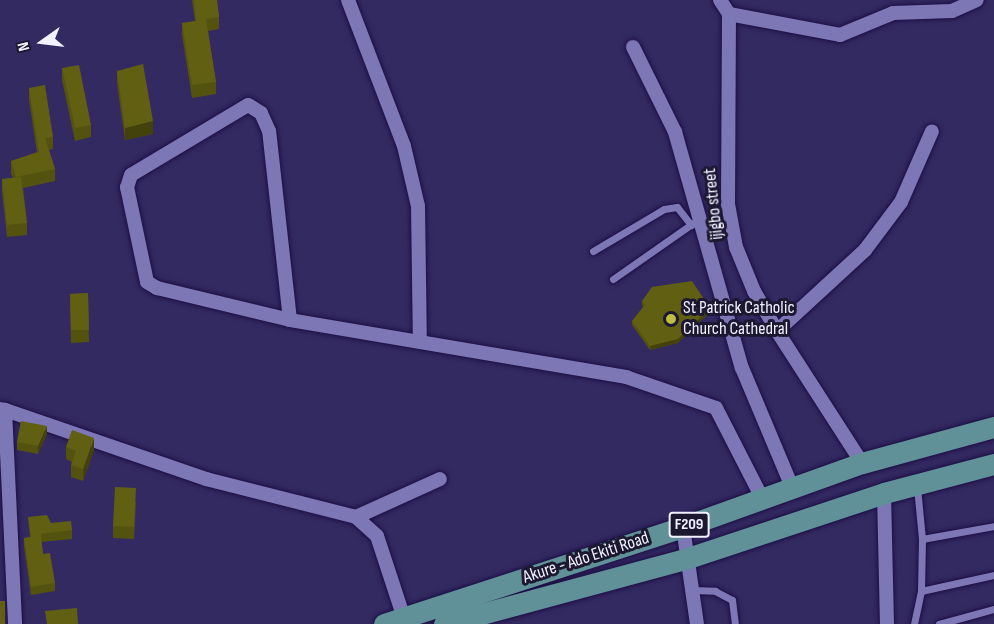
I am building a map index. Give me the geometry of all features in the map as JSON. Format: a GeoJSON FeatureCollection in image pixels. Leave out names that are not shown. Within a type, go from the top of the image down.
{"type":"FeatureCollection","features":[{"type":"Feature","properties":{"kind":"main road","name":"Akure - Ado Ekiti Road"},"geometry":{"type":"LineString","coordinates":[[394,621],[683,527],[862,463],[994,427]]}},
{"type":"Feature","properties":{"kind":"main road","name":"Akure - Ado Ekiti Road"},"geometry":{"type":"LineString","coordinates":[[444,624],[688,558],[884,493],[994,464]]}},
{"type":"Feature","properties":{"kind":"street"},"geometry":{"type":"LineString","coordinates":[[348,0],[404,146],[418,206],[420,341]]}},
{"type":"Feature","properties":{"kind":"street"},"geometry":{"type":"LineString","coordinates":[[720,0],[729,14],[840,35],[893,13],[952,11],[977,0]]}},
{"type":"Feature","properties":{"kind":"street","name":"ijigbo street"},"geometry":{"type":"LineString","coordinates":[[729,14],[728,204],[736,248],[754,291],[777,331],[862,463]]}},
{"type":"Feature","properties":{"kind":"street"},"geometry":{"type":"LineString","coordinates":[[633,47],[675,132],[696,222],[742,368],[792,487]]}},
{"type":"Feature","properties":{"kind":"street"},"geometry":{"type":"LineString","coordinates":[[290,320],[269,131],[261,113],[248,105],[131,175],[127,188],[143,274],[147,282],[157,288],[290,320],[626,377],[716,408],[762,498]]}},
{"type":"Feature","properties":{"kind":"street"},"geometry":{"type":"LineString","coordinates":[[777,331],[865,250],[901,202],[932,131]]}},
{"type":"Feature","properties":{"kind":"street"},"geometry":{"type":"LineString","coordinates":[[15,624],[2,410],[206,479],[356,517],[377,536],[394,621]]}},
{"type":"Feature","properties":{"kind":"street"},"geometry":{"type":"LineString","coordinates":[[356,517],[440,479]]}},
{"type":"Feature","properties":{"kind":"street"},"geometry":{"type":"LineString","coordinates":[[884,493],[887,624]]}},
{"type":"Feature","properties":{"kind":"street"},"geometry":{"type":"LineString","coordinates":[[683,527],[697,624]]}},
{"type":"Feature","properties":{"kind":"lane"},"geometry":{"type":"LineString","coordinates":[[593,251],[664,209],[676,207],[696,222],[613,279]]}},
{"type":"Feature","properties":{"kind":"lane"},"geometry":{"type":"LineString","coordinates":[[914,624],[921,591],[922,539],[917,485]]}},
{"type":"Feature","properties":{"kind":"lane"},"geometry":{"type":"LineString","coordinates":[[922,539],[994,526]]}},
{"type":"Feature","properties":{"kind":"lane"},"geometry":{"type":"LineString","coordinates":[[921,591],[994,575]]}},
{"type":"Feature","properties":{"kind":"lane"},"geometry":{"type":"LineString","coordinates":[[692,590],[715,591],[732,600],[735,624]]}},
{"type":"Feature","properties":{"kind":"lane"},"geometry":{"type":"LineString","coordinates":[[939,624],[994,609]]}},
{"type":"Feature","properties":{"kind":"building"},"geometry":{"type":"Polygon","coordinates":[[[194,0],[217,0],[219,17],[206,19],[216,82],[192,85],[182,23],[196,21],[194,0]]]}},
{"type":"Feature","properties":{"kind":"building"},"geometry":{"type":"Polygon","coordinates":[[[143,64],[153,121],[125,128],[117,71],[143,64]]]}},
{"type":"Feature","properties":{"kind":"building"},"geometry":{"type":"Polygon","coordinates":[[[79,65],[91,125],[75,128],[62,68],[79,65]]]}},
{"type":"Feature","properties":{"kind":"building"},"geometry":{"type":"Polygon","coordinates":[[[45,85],[53,137],[45,138],[55,169],[16,177],[11,161],[39,152],[29,88],[45,85]]]}},
{"type":"Feature","properties":{"kind":"building"},"geometry":{"type":"Polygon","coordinates":[[[21,177],[27,223],[7,225],[2,179],[21,177]]]}},
{"type":"Feature","properties":{"kind":"building","name":"St Patrick Catholic Church Cathedral"},"geometry":{"type":"Polygon","coordinates":[[[692,281],[710,308],[678,339],[650,346],[632,321],[645,305],[642,301],[652,287],[692,281]]]}},
{"type":"Feature","properties":{"kind":"building"},"geometry":{"type":"Polygon","coordinates":[[[88,293],[89,330],[71,330],[70,294],[88,293]]]}},
{"type":"Feature","properties":{"kind":"building"},"geometry":{"type":"Polygon","coordinates":[[[21,421],[47,426],[38,446],[17,442],[21,421]]]}},
{"type":"Feature","properties":{"kind":"building"},"geometry":{"type":"Polygon","coordinates":[[[72,430],[94,438],[83,469],[71,465],[76,451],[66,447],[72,430]]]}},
{"type":"Feature","properties":{"kind":"building"},"geometry":{"type":"Polygon","coordinates":[[[115,487],[136,488],[134,527],[113,526],[115,487]]]}},
{"type":"Feature","properties":{"kind":"building"},"geometry":{"type":"Polygon","coordinates":[[[47,515],[51,523],[71,521],[72,530],[41,534],[43,554],[50,553],[55,583],[31,587],[24,538],[31,537],[28,517],[47,515]]]}},
{"type":"Feature","properties":{"kind":"building"},"geometry":{"type":"Polygon","coordinates":[[[0,601],[5,601],[5,624],[0,624],[0,601]]]}},
{"type":"Feature","properties":{"kind":"building"},"geometry":{"type":"Polygon","coordinates":[[[77,608],[78,624],[47,624],[45,611],[77,608]]]}},
{"type":"Feature","properties":{"kind":"place","name":"St Patrick Catholic Church Cathedral"},"geometry":{"type":"Point","coordinates":[671,319]}}]}
